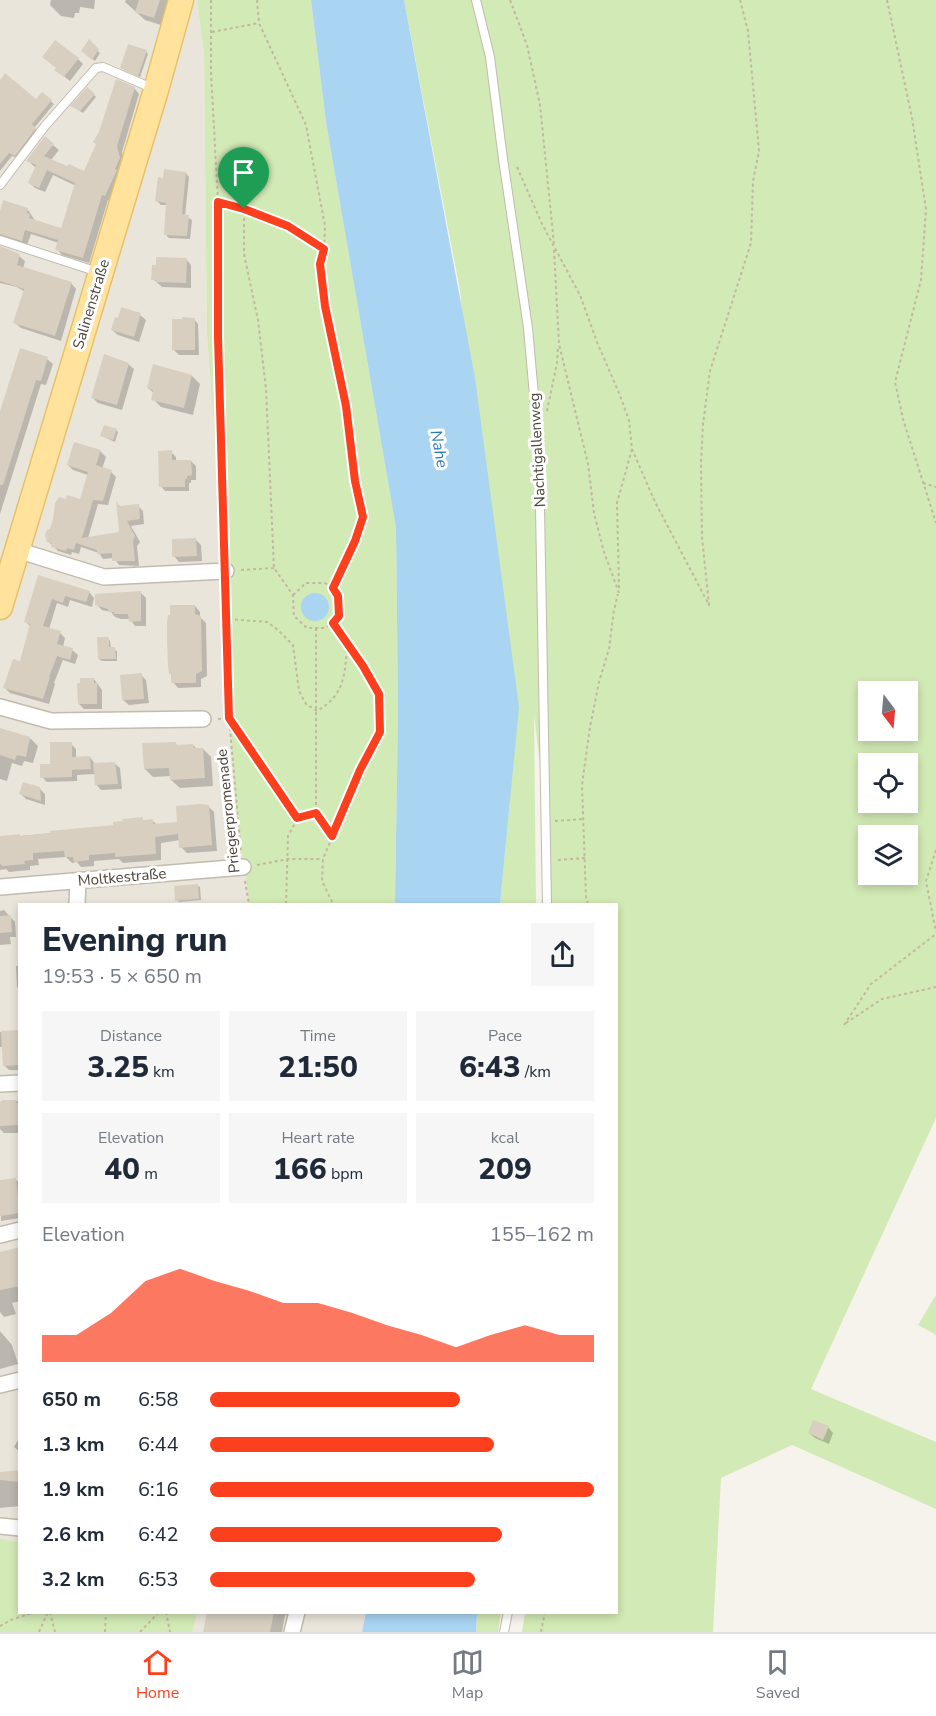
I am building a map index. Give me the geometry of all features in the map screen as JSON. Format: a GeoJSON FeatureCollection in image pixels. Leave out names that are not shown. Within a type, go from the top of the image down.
{"type":"FeatureCollection","features":[{"type":"Feature","properties":{"kind":"main road","name":"Salinenstraße"},"geometry":{"type":"LineString","coordinates":[[0,608],[181,0]]}},
{"type":"Feature","properties":{"kind":"street"},"geometry":{"type":"LineString","coordinates":[[17,550],[105,577],[226,571]]}},
{"type":"Feature","properties":{"kind":"street"},"geometry":{"type":"LineString","coordinates":[[0,707],[51,721],[203,719]]}},
{"type":"Feature","properties":{"kind":"street","name":"Moltkestraße"},"geometry":{"type":"LineString","coordinates":[[0,887],[243,867]]}},
{"type":"Feature","properties":{"kind":"street"},"geometry":{"type":"LineString","coordinates":[[77,903],[78,881]]}},
{"type":"Feature","properties":{"kind":"street"},"geometry":{"type":"LineString","coordinates":[[0,1084],[18,1083]]}},
{"type":"Feature","properties":{"kind":"street"},"geometry":{"type":"LineString","coordinates":[[0,1235],[18,1230]]}},
{"type":"Feature","properties":{"kind":"street"},"geometry":{"type":"LineString","coordinates":[[0,1385],[18,1380]]}},
{"type":"Feature","properties":{"kind":"street"},"geometry":{"type":"LineString","coordinates":[[0,1526],[18,1528]]}},
{"type":"Feature","properties":{"kind":"street"},"geometry":{"type":"LineString","coordinates":[[292,1632],[296,1614]]}},
{"type":"Feature","properties":{"kind":"lane","name":"Nachtigallenweg"},"geometry":{"type":"LineString","coordinates":[[476,0],[490,57],[528,328],[539,451],[547,903]]}},
{"type":"Feature","properties":{"kind":"lane"},"geometry":{"type":"LineString","coordinates":[[0,185],[45,126],[96,68],[103,67],[156,90]]}},
{"type":"Feature","properties":{"kind":"lane"},"geometry":{"type":"LineString","coordinates":[[0,240],[101,272]]}},
{"type":"Feature","properties":{"kind":"lane"},"geometry":{"type":"LineString","coordinates":[[504,1632],[508,1614]]}},
{"type":"Feature","properties":{"kind":"path","name":"Priegerpromenade"},"geometry":{"type":"LineString","coordinates":[[211,0],[211,73],[218,202],[218,337],[229,718],[236,808],[249,903]]}},
{"type":"Feature","properties":{"kind":"path"},"geometry":{"type":"LineString","coordinates":[[257,0],[259,23],[306,125],[325,226],[324,249],[320,264],[325,306],[346,406],[355,481],[363,517],[355,541],[333,588]]}},
{"type":"Feature","properties":{"kind":"path"},"geometry":{"type":"LineString","coordinates":[[510,0],[526,45],[540,105],[554,246],[557,363],[546,418]]}},
{"type":"Feature","properties":{"kind":"path"},"geometry":{"type":"LineString","coordinates":[[503,159],[514,161],[542,224],[579,295],[629,420],[632,449],[664,520],[709,605],[702,537],[703,424],[710,371],[751,243],[753,181],[759,150],[747,31],[740,0]]}},
{"type":"Feature","properties":{"kind":"path"},"geometry":{"type":"LineString","coordinates":[[887,0],[912,118],[926,208],[921,280],[895,382],[903,419],[936,523]]}},
{"type":"Feature","properties":{"kind":"path"},"geometry":{"type":"LineString","coordinates":[[212,32],[259,23]]}},
{"type":"Feature","properties":{"kind":"path"},"geometry":{"type":"LineString","coordinates":[[218,202],[244,209],[288,226],[324,249]]}},
{"type":"Feature","properties":{"kind":"path"},"geometry":{"type":"LineString","coordinates":[[244,209],[244,254],[258,320],[266,389],[274,568],[293,595],[294,616],[307,628],[325,628],[339,616],[338,596],[333,588],[325,584],[306,583],[293,595]]}},
{"type":"Feature","properties":{"kind":"path"},"geometry":{"type":"LineString","coordinates":[[558,340],[588,464],[594,513],[604,552],[619,593]]}},
{"type":"Feature","properties":{"kind":"path"},"geometry":{"type":"LineString","coordinates":[[588,903],[582,785],[590,727],[599,682],[609,649],[614,610],[619,593],[617,503],[632,449]]}},
{"type":"Feature","properties":{"kind":"path"},"geometry":{"type":"LineString","coordinates":[[923,483],[936,488]]}},
{"type":"Feature","properties":{"kind":"path"},"geometry":{"type":"LineString","coordinates":[[226,571],[274,568]]}},
{"type":"Feature","properties":{"kind":"path"},"geometry":{"type":"LineString","coordinates":[[227,619],[267,622],[293,645],[298,691],[306,704],[317,711]]}},
{"type":"Feature","properties":{"kind":"path"},"geometry":{"type":"LineString","coordinates":[[333,623],[379,694],[380,732],[360,770],[323,859],[322,881],[333,903]]}},
{"type":"Feature","properties":{"kind":"path"},"geometry":{"type":"LineString","coordinates":[[316,628],[316,813],[332,836]]}},
{"type":"Feature","properties":{"kind":"path"},"geometry":{"type":"LineString","coordinates":[[317,711],[330,703],[344,677],[347,645]]}},
{"type":"Feature","properties":{"kind":"path"},"geometry":{"type":"LineString","coordinates":[[229,718],[297,818]]}},
{"type":"Feature","properties":{"kind":"path"},"geometry":{"type":"LineString","coordinates":[[286,903],[288,836],[297,818],[316,813]]}},
{"type":"Feature","properties":{"kind":"path"},"geometry":{"type":"LineString","coordinates":[[559,820],[584,819]]}},
{"type":"Feature","properties":{"kind":"path"},"geometry":{"type":"LineString","coordinates":[[936,850],[926,881],[936,933],[871,984],[844,1025],[882,999],[936,987]]}},
{"type":"Feature","properties":{"kind":"path"},"geometry":{"type":"LineString","coordinates":[[561,860],[585,858]]}},
{"type":"Feature","properties":{"kind":"path"},"geometry":{"type":"LineString","coordinates":[[243,867],[288,859],[323,859]]}},
{"type":"Feature","properties":{"kind":"path"},"geometry":{"type":"LineString","coordinates":[[0,1626],[29,1614]]}},
{"type":"Feature","properties":{"kind":"path"},"geometry":{"type":"LineString","coordinates":[[39,1632],[48,1614]]}},
{"type":"Feature","properties":{"kind":"path"},"geometry":{"type":"LineString","coordinates":[[50,1614],[55,1632]]}},
{"type":"Feature","properties":{"kind":"path"},"geometry":{"type":"LineString","coordinates":[[105,1632],[106,1614]]}},
{"type":"Feature","properties":{"kind":"path"},"geometry":{"type":"LineString","coordinates":[[140,1632],[157,1614]]}},
{"type":"Feature","properties":{"kind":"path"},"geometry":{"type":"LineString","coordinates":[[166,1614],[170,1632]]}},
{"type":"Feature","properties":{"kind":"path"},"geometry":{"type":"LineString","coordinates":[[541,1632],[545,1614]]}},
{"type":"Feature","properties":{"kind":"shaded area"},"geometry":{"type":"Polygon","coordinates":[[[0,0],[197,0],[204,55],[207,334],[225,572],[229,718],[236,808],[249,903],[18,903],[18,1614],[366,1614],[362,1632],[0,1632],[0,0]]]}},
{"type":"Feature","properties":{"kind":"green space"},"geometry":{"type":"Polygon","coordinates":[[[197,0],[311,0],[326,122],[396,528],[398,710],[395,903],[249,903],[236,808],[229,718],[225,572],[207,334],[204,55],[197,0]]]}},
{"type":"Feature","properties":{"kind":"green space"},"geometry":{"type":"Polygon","coordinates":[[[404,0],[936,0],[936,1118],[811,1389],[936,1442],[936,1509],[792,1445],[721,1478],[713,1632],[522,1632],[525,1614],[618,1614],[618,903],[547,903],[547,822],[534,715],[536,903],[500,903],[510,800],[460,290],[404,0]]]}},
{"type":"Feature","properties":{"kind":"green space"},"geometry":{"type":"Polygon","coordinates":[[[936,1295],[936,1335],[918,1325],[936,1295]]]}},
{"type":"Feature","properties":{"kind":"green space"},"geometry":{"type":"Polygon","coordinates":[[[0,1539],[18,1542],[18,1614],[197,1614],[192,1632],[0,1632],[0,1539]]]}},
{"type":"Feature","properties":{"kind":"green space"},"geometry":{"type":"Polygon","coordinates":[[[477,1614],[501,1614],[498,1632],[476,1632],[477,1614]]]}},
{"type":"Feature","properties":{"kind":"water","name":"Nahe"},"geometry":{"type":"Polygon","coordinates":[[[311,0],[404,0],[475,378],[519,707],[500,903],[395,903],[398,710],[396,528],[326,122],[311,0]]]}},
{"type":"Feature","properties":{"kind":"water"},"geometry":{"type":"Polygon","coordinates":[[[315,593],[325,597],[329,607],[325,617],[315,621],[305,617],[301,607],[305,597],[315,593]]]}},
{"type":"Feature","properties":{"kind":"water"},"geometry":{"type":"Polygon","coordinates":[[[366,1614],[477,1614],[476,1632],[362,1632],[366,1614]]]}},
{"type":"Feature","properties":{"kind":"building"},"geometry":{"type":"Polygon","coordinates":[[[139,0],[160,0],[154,18],[135,12],[139,0]]]}},
{"type":"Feature","properties":{"kind":"building"},"geometry":{"type":"Polygon","coordinates":[[[89,39],[99,49],[92,60],[81,51],[89,39]]]}},
{"type":"Feature","properties":{"kind":"building"},"geometry":{"type":"Polygon","coordinates":[[[55,40],[79,58],[64,77],[42,57],[55,40]]]}},
{"type":"Feature","properties":{"kind":"building"},"geometry":{"type":"Polygon","coordinates":[[[128,44],[147,50],[138,76],[120,68],[128,44]]]}},
{"type":"Feature","properties":{"kind":"building"},"geometry":{"type":"Polygon","coordinates":[[[5,73],[36,99],[42,92],[52,100],[32,124],[36,128],[15,156],[9,153],[0,164],[0,80],[5,73]]]}},
{"type":"Feature","properties":{"kind":"building"},"geometry":{"type":"Polygon","coordinates":[[[116,79],[135,87],[117,146],[120,158],[115,169],[117,170],[105,196],[102,195],[83,258],[55,250],[58,240],[25,230],[22,241],[0,234],[0,211],[3,200],[28,208],[29,218],[61,228],[75,183],[47,170],[39,188],[28,183],[36,165],[26,161],[45,136],[54,144],[44,156],[84,171],[96,144],[93,142],[99,132],[116,79]]]}},
{"type":"Feature","properties":{"kind":"building"},"geometry":{"type":"Polygon","coordinates":[[[87,87],[95,94],[80,111],[70,106],[87,87]]]}},
{"type":"Feature","properties":{"kind":"building"},"geometry":{"type":"Polygon","coordinates":[[[164,169],[186,172],[182,214],[189,215],[187,236],[164,235],[166,203],[155,201],[158,177],[163,178],[164,169]]]}},
{"type":"Feature","properties":{"kind":"building"},"geometry":{"type":"Polygon","coordinates":[[[0,246],[20,254],[17,265],[72,282],[55,336],[13,323],[24,289],[0,281],[0,246]]]}},
{"type":"Feature","properties":{"kind":"building"},"geometry":{"type":"Polygon","coordinates":[[[156,257],[187,258],[186,283],[151,280],[152,265],[156,265],[156,257]]]}},
{"type":"Feature","properties":{"kind":"building"},"geometry":{"type":"Polygon","coordinates":[[[121,307],[141,313],[134,337],[111,330],[121,307]]]}},
{"type":"Feature","properties":{"kind":"building"},"geometry":{"type":"Polygon","coordinates":[[[182,317],[195,318],[195,350],[172,350],[172,319],[182,319],[182,317]]]}},
{"type":"Feature","properties":{"kind":"building"},"geometry":{"type":"Polygon","coordinates":[[[20,348],[48,357],[41,381],[36,380],[3,485],[0,485],[0,411],[20,348]]]}},
{"type":"Feature","properties":{"kind":"building"},"geometry":{"type":"Polygon","coordinates":[[[104,354],[129,363],[117,405],[91,398],[104,354]]]}},
{"type":"Feature","properties":{"kind":"building"},"geometry":{"type":"Polygon","coordinates":[[[153,364],[192,375],[184,408],[151,400],[153,390],[147,388],[153,364]]]}},
{"type":"Feature","properties":{"kind":"building"},"geometry":{"type":"Polygon","coordinates":[[[104,425],[117,429],[113,440],[100,436],[104,425]]]}},
{"type":"Feature","properties":{"kind":"building"},"geometry":{"type":"Polygon","coordinates":[[[74,442],[101,450],[96,465],[112,470],[103,501],[93,500],[82,538],[119,532],[116,500],[119,506],[139,504],[140,519],[127,521],[135,536],[133,541],[135,561],[112,561],[112,553],[97,554],[97,550],[76,543],[74,550],[67,548],[66,551],[51,547],[52,543],[47,542],[45,535],[50,529],[55,503],[59,497],[66,499],[67,495],[80,499],[88,472],[67,465],[74,442]]]}},
{"type":"Feature","properties":{"kind":"building"},"geometry":{"type":"Polygon","coordinates":[[[172,450],[172,460],[191,460],[192,475],[185,479],[185,487],[159,487],[158,451],[172,450]]]}},
{"type":"Feature","properties":{"kind":"building"},"geometry":{"type":"Polygon","coordinates":[[[196,538],[197,556],[172,557],[172,539],[196,538]]]}},
{"type":"Feature","properties":{"kind":"building"},"geometry":{"type":"Polygon","coordinates":[[[38,575],[90,591],[86,602],[65,596],[63,603],[52,599],[43,626],[61,631],[57,644],[73,648],[70,660],[57,656],[43,699],[3,688],[13,659],[20,661],[30,624],[24,622],[38,575]]]}},
{"type":"Feature","properties":{"kind":"building"},"geometry":{"type":"Polygon","coordinates":[[[141,591],[141,621],[129,622],[128,614],[114,614],[114,612],[108,612],[108,609],[95,605],[95,594],[141,591]]]}},
{"type":"Feature","properties":{"kind":"building"},"geometry":{"type":"Polygon","coordinates":[[[170,605],[195,605],[195,614],[201,616],[202,671],[196,674],[196,683],[171,683],[167,638],[170,605]]]}},
{"type":"Feature","properties":{"kind":"building"},"geometry":{"type":"Polygon","coordinates":[[[97,637],[109,637],[109,647],[115,647],[116,659],[98,659],[97,637]]]}},
{"type":"Feature","properties":{"kind":"building"},"geometry":{"type":"Polygon","coordinates":[[[142,673],[144,699],[122,700],[120,675],[142,673]]]}},
{"type":"Feature","properties":{"kind":"building"},"geometry":{"type":"Polygon","coordinates":[[[80,678],[94,678],[94,683],[97,683],[97,704],[78,704],[77,683],[80,683],[80,678]]]}},
{"type":"Feature","properties":{"kind":"building"},"geometry":{"type":"Polygon","coordinates":[[[0,728],[30,737],[26,757],[17,755],[15,760],[0,755],[0,728]]]}},
{"type":"Feature","properties":{"kind":"building"},"geometry":{"type":"Polygon","coordinates":[[[50,742],[72,742],[72,757],[90,756],[91,769],[72,770],[72,777],[40,778],[40,764],[50,764],[50,742]]]}},
{"type":"Feature","properties":{"kind":"building"},"geometry":{"type":"Polygon","coordinates":[[[176,742],[176,745],[193,744],[194,748],[203,748],[205,778],[170,780],[169,768],[144,769],[142,743],[176,742]]]}},
{"type":"Feature","properties":{"kind":"building"},"geometry":{"type":"Polygon","coordinates":[[[115,762],[118,784],[95,785],[93,763],[115,762]]]}},
{"type":"Feature","properties":{"kind":"building"},"geometry":{"type":"Polygon","coordinates":[[[23,782],[40,787],[41,801],[19,794],[23,782]]]}},
{"type":"Feature","properties":{"kind":"building"},"geometry":{"type":"Polygon","coordinates":[[[209,805],[212,845],[179,848],[178,834],[155,837],[156,854],[115,857],[115,853],[89,855],[89,860],[74,862],[73,857],[65,857],[64,851],[33,853],[33,860],[24,861],[25,864],[2,866],[0,863],[0,836],[20,834],[20,836],[113,825],[113,822],[123,821],[122,819],[143,817],[143,820],[153,819],[153,824],[177,822],[176,806],[209,805]]]}},
{"type":"Feature","properties":{"kind":"building"},"geometry":{"type":"Polygon","coordinates":[[[198,884],[199,899],[175,901],[174,886],[198,884]]]}},
{"type":"Feature","properties":{"kind":"building"},"geometry":{"type":"Polygon","coordinates":[[[11,915],[12,932],[0,933],[0,916],[11,915]]]}},
{"type":"Feature","properties":{"kind":"building"},"geometry":{"type":"Polygon","coordinates":[[[18,1030],[18,1065],[3,1066],[1,1031],[18,1030]]]}},
{"type":"Feature","properties":{"kind":"building"},"geometry":{"type":"Polygon","coordinates":[[[16,1100],[16,1103],[18,1102],[18,1125],[0,1126],[0,1102],[16,1100]]]}},
{"type":"Feature","properties":{"kind":"building"},"geometry":{"type":"Polygon","coordinates":[[[16,1178],[18,1213],[0,1216],[0,1180],[16,1178]]]}},
{"type":"Feature","properties":{"kind":"building"},"geometry":{"type":"Polygon","coordinates":[[[18,1248],[18,1286],[0,1290],[0,1252],[18,1248]]]}},
{"type":"Feature","properties":{"kind":"building"},"geometry":{"type":"Polygon","coordinates":[[[813,1420],[829,1426],[823,1440],[808,1433],[813,1420]]]}},
{"type":"Feature","properties":{"kind":"building"},"geometry":{"type":"Polygon","coordinates":[[[18,1470],[18,1482],[0,1480],[0,1472],[18,1470]]]}},
{"type":"Feature","properties":{"kind":"building"},"geometry":{"type":"Polygon","coordinates":[[[207,1614],[274,1614],[270,1632],[203,1632],[207,1614]]]}},
{"type":"Feature","properties":{"kind":"route"},"geometry":{"type":"LineString","coordinates":[[218,202],[244,209],[288,226],[324,249],[320,264],[325,306],[346,406],[355,481],[363,517],[355,541],[333,588],[338,596],[339,616],[333,623],[379,694],[380,732],[360,770],[332,836],[316,813],[297,818],[229,718],[218,337],[218,202]]}}]}
